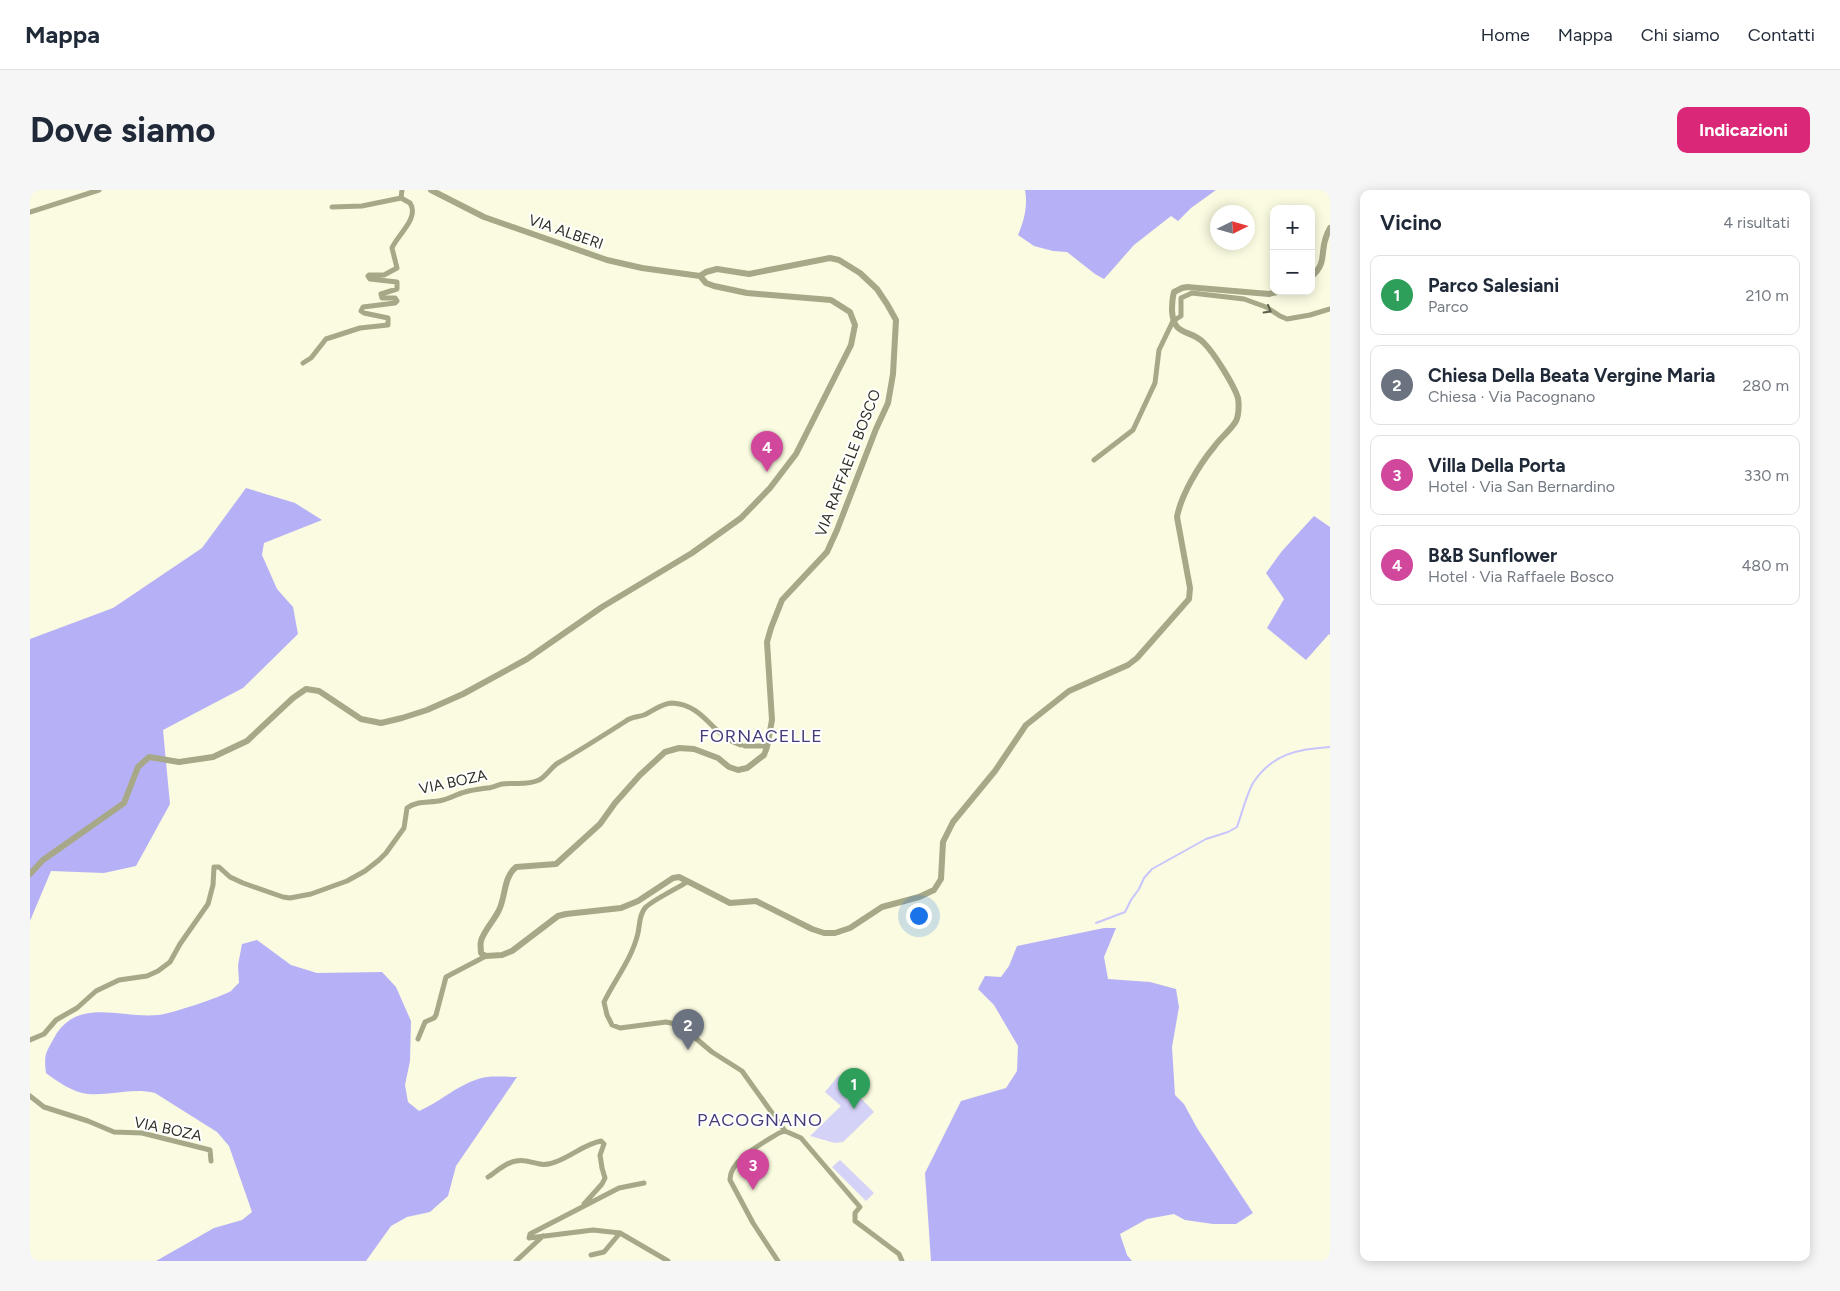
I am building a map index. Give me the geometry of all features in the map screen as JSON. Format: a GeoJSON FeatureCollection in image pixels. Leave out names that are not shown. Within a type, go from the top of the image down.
{"type":"FeatureCollection","features":[{"type":"Feature","properties":{"kind":"street"},"geometry":{"type":"LineString","coordinates":[[30,212],[99,190]]}},
{"type":"Feature","properties":{"kind":"street"},"geometry":{"type":"LineString","coordinates":[[401,198],[402,190]]}},
{"type":"Feature","properties":{"kind":"street","name":"VIA ALBERI"},"geometry":{"type":"LineString","coordinates":[[431,190],[484,217],[607,260],[642,268],[700,276]]}},
{"type":"Feature","properties":{"kind":"street"},"geometry":{"type":"LineString","coordinates":[[303,363],[311,358],[326,340],[360,328],[388,325],[388,318],[364,313],[361,310],[363,307],[395,303],[397,301],[395,298],[382,298],[381,294],[396,289],[397,282],[370,279],[368,276],[390,274],[397,268],[392,248],[411,218],[412,209],[410,203],[401,198],[362,206],[332,207]]}},
{"type":"Feature","properties":{"kind":"street"},"geometry":{"type":"LineString","coordinates":[[1315,274],[1323,269],[1326,261],[1324,237],[1330,228]]}},
{"type":"Feature","properties":{"kind":"street","name":"VIA RAFFAELE BOSCO"},"geometry":{"type":"LineString","coordinates":[[700,276],[706,272],[717,270],[749,274],[830,258],[839,260],[877,289],[896,320],[894,365],[888,403],[876,429],[838,530],[827,552],[782,600],[771,628],[767,642],[772,720],[767,748]]}},
{"type":"Feature","properties":{"kind":"street"},"geometry":{"type":"LineString","coordinates":[[30,874],[43,860],[124,803],[138,767],[149,757],[179,762],[213,758],[248,741],[306,688],[319,691],[361,719],[381,723],[427,710],[463,694],[527,659],[602,607],[692,553],[741,518],[770,488],[796,454],[852,345],[855,325],[850,312],[831,300],[747,293],[714,286],[706,283],[700,276]]}},
{"type":"Feature","properties":{"kind":"street"},"geometry":{"type":"LineString","coordinates":[[418,1039],[425,1022],[436,1015],[446,977],[486,956],[502,955],[512,951],[558,916],[621,908],[638,901],[673,878],[679,878],[730,903],[756,901],[824,933],[835,933],[850,928],[882,907],[919,897],[934,890],[941,879],[943,842],[953,822],[995,770],[1026,725],[1069,691],[1128,665],[1189,599],[1190,588],[1178,517],[1179,508],[1183,496],[1213,448],[1236,421],[1238,401],[1224,371],[1208,347],[1196,336],[1183,333],[1176,328],[1173,321],[1173,296],[1177,290],[1182,288],[1270,294]]}},
{"type":"Feature","properties":{"kind":"street"},"geometry":{"type":"LineString","coordinates":[[1094,460],[1132,430],[1155,383],[1159,350],[1173,321],[1181,316],[1180,298],[1192,293],[1244,299],[1266,307],[1287,319],[1303,317],[1330,309]]}},
{"type":"Feature","properties":{"kind":"street","name":"VIA BOZA"},"geometry":{"type":"LineString","coordinates":[[30,1040],[44,1034],[56,1020],[77,1008],[96,991],[119,980],[147,976],[170,962],[208,904],[213,884],[214,867],[219,867],[230,877],[243,883],[283,897],[290,898],[318,892],[347,881],[379,860],[404,828],[407,808],[413,804],[424,801],[443,800],[466,791],[503,784],[524,784],[536,781],[542,778],[557,763],[586,747],[627,720],[669,703],[696,710],[729,739],[743,745],[765,746],[767,748]]}},
{"type":"Feature","properties":{"kind":"street"},"geometry":{"type":"LineString","coordinates":[[486,956],[481,953],[481,942],[500,910],[507,879],[511,871],[516,867],[556,864],[600,824],[621,796],[665,752],[679,748],[694,749],[718,758],[729,767],[744,770],[752,766],[764,755],[767,748]]}},
{"type":"Feature","properties":{"kind":"street"},"geometry":{"type":"LineString","coordinates":[[687,882],[646,906],[641,914],[638,935],[630,956],[604,1002],[612,1025],[620,1028],[666,1022],[680,1025],[712,1052],[742,1072],[785,1131],[801,1138],[860,1207],[854,1213],[855,1221],[899,1254],[902,1261]]}},
{"type":"Feature","properties":{"kind":"street","name":"VIA BOZA"},"geometry":{"type":"LineString","coordinates":[[30,1096],[44,1107],[88,1121],[114,1132],[142,1133],[210,1150],[211,1161]]}},
{"type":"Feature","properties":{"kind":"street"},"geometry":{"type":"LineString","coordinates":[[778,1261],[753,1223],[730,1180],[730,1175],[738,1160],[778,1133],[785,1131]]}},
{"type":"Feature","properties":{"kind":"street"},"geometry":{"type":"LineString","coordinates":[[488,1177],[516,1161],[543,1166],[558,1161],[595,1142],[601,1142],[604,1144],[600,1155],[605,1178],[584,1205]]}},
{"type":"Feature","properties":{"kind":"street"},"geometry":{"type":"LineString","coordinates":[[644,1183],[618,1188],[530,1234],[530,1238],[593,1230],[620,1233],[668,1261]]}},
{"type":"Feature","properties":{"kind":"street"},"geometry":{"type":"LineString","coordinates":[[591,1255],[604,1252],[607,1246],[620,1233]]}},
{"type":"Feature","properties":{"kind":"street"},"geometry":{"type":"LineString","coordinates":[[516,1261],[543,1236]]}},
{"type":"Feature","properties":{"kind":"shaded area"},"geometry":{"type":"Polygon","coordinates":[[[1025,190],[1216,190],[1191,208],[1178,221],[1171,216],[1134,245],[1104,279],[1067,252],[1053,251],[1034,246],[1018,235],[1025,213],[1025,190]]]}},
{"type":"Feature","properties":{"kind":"shaded area"},"geometry":{"type":"Polygon","coordinates":[[[246,488],[295,503],[322,520],[264,543],[262,555],[277,589],[293,607],[298,634],[243,688],[163,730],[170,804],[136,866],[104,873],[51,871],[30,921],[30,639],[113,608],[202,548],[246,488]]]}},
{"type":"Feature","properties":{"kind":"shaded area"},"geometry":{"type":"Polygon","coordinates":[[[1314,516],[1330,527],[1330,635],[1306,660],[1267,628],[1284,599],[1266,573],[1282,551],[1314,516]]]}},
{"type":"Feature","properties":{"kind":"shaded area"},"geometry":{"type":"Polygon","coordinates":[[[1104,928],[1116,928],[1104,957],[1108,979],[1150,982],[1176,989],[1179,1007],[1172,1047],[1175,1095],[1184,1104],[1197,1128],[1253,1213],[1236,1224],[1213,1224],[1185,1220],[1174,1214],[1147,1219],[1120,1234],[1127,1255],[1132,1261],[931,1261],[925,1173],[961,1101],[1006,1088],[1017,1071],[1018,1046],[994,1005],[978,989],[985,976],[1001,977],[1009,966],[1017,946],[1104,928]]]}},
{"type":"Feature","properties":{"kind":"shaded area"},"geometry":{"type":"Polygon","coordinates":[[[257,940],[291,965],[317,973],[382,972],[396,987],[411,1021],[410,1061],[405,1085],[408,1102],[419,1111],[478,1079],[517,1077],[456,1166],[448,1196],[430,1212],[407,1217],[391,1226],[366,1261],[156,1261],[214,1228],[242,1220],[252,1212],[229,1146],[217,1132],[155,1093],[129,1091],[105,1094],[82,1093],[60,1083],[46,1073],[45,1058],[54,1038],[64,1025],[75,1017],[87,1013],[101,1012],[158,1015],[184,1009],[225,994],[239,983],[238,965],[242,944],[257,940]]]}},
{"type":"Feature","properties":{"kind":"shaded area"},"geometry":{"type":"Polygon","coordinates":[[[839,1075],[874,1112],[843,1142],[835,1143],[810,1136],[841,1106],[825,1092],[839,1075]]]}},
{"type":"Feature","properties":{"kind":"shaded area"},"geometry":{"type":"Polygon","coordinates":[[[840,1160],[874,1193],[866,1201],[832,1167],[840,1160]]]}},
{"type":"Feature","properties":{"kind":"waterway"},"geometry":{"type":"LineString","coordinates":[[1096,923],[1125,912],[1144,878],[1152,869],[1206,839],[1237,827],[1253,783],[1268,765],[1277,759],[1296,752],[1330,747]]}},
{"type":"Feature","properties":{"kind":"place","name":"B&B Sunflower"},"geometry":{"type":"Point","coordinates":[767,472]}},
{"type":"Feature","properties":{"kind":"place","name":"Chiesa Della Beata Vergine Maria"},"geometry":{"type":"Point","coordinates":[688,1050]}},
{"type":"Feature","properties":{"kind":"place","name":"Parco Salesiani"},"geometry":{"type":"Point","coordinates":[854,1109]}},
{"type":"Feature","properties":{"kind":"place","name":"Villa Della Porta"},"geometry":{"type":"Point","coordinates":[753,1190]}},
{"type":"Feature","properties":{"kind":"district","name":"FORNACELLE"},"geometry":{"type":"Point","coordinates":[761,736]}},
{"type":"Feature","properties":{"kind":"district","name":"PACOGNANO"},"geometry":{"type":"Point","coordinates":[760,1120]}}]}
